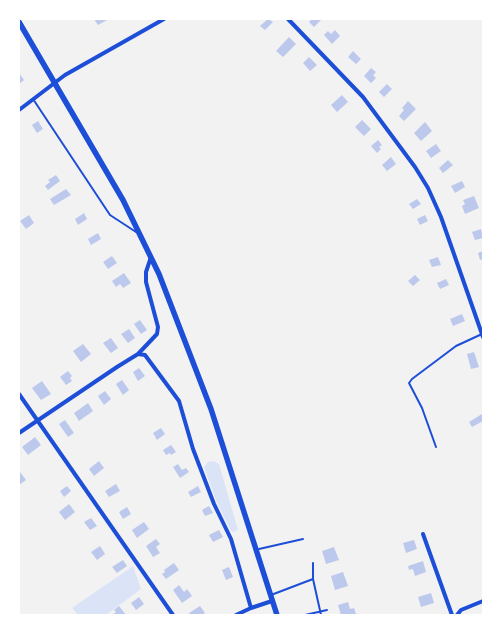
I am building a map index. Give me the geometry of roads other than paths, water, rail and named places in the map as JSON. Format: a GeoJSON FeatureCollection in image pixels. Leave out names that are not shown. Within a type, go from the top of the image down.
{"type":"FeatureCollection","features":[{"type":"Feature","properties":{"kind":"main road"},"geometry":{"type":"LineString","coordinates":[[19,22],[123,200],[151,257],[211,409],[277,615]]}},
{"type":"Feature","properties":{"kind":"street"},"geometry":{"type":"LineString","coordinates":[[19,110],[65,75],[164,19]]}},
{"type":"Feature","properties":{"kind":"street"},"geometry":{"type":"LineString","coordinates":[[288,19],[363,96],[428,188],[441,217],[483,335]]}},
{"type":"Feature","properties":{"kind":"street"},"geometry":{"type":"LineString","coordinates":[[19,433],[117,366],[138,354],[157,334],[158,327],[146,282],[146,272],[151,257]]}},
{"type":"Feature","properties":{"kind":"street"},"geometry":{"type":"LineString","coordinates":[[138,354],[145,355],[178,401],[193,449],[214,504],[231,539],[251,608]]}},
{"type":"Feature","properties":{"kind":"street"},"geometry":{"type":"LineString","coordinates":[[19,394],[173,615]]}},
{"type":"Feature","properties":{"kind":"street"},"geometry":{"type":"LineString","coordinates":[[424,534],[452,615]]}},
{"type":"Feature","properties":{"kind":"street"},"geometry":{"type":"LineString","coordinates":[[236,615],[271,598]]}},
{"type":"Feature","properties":{"kind":"street"},"geometry":{"type":"LineString","coordinates":[[457,615],[461,610],[483,601]]}},
{"type":"Feature","properties":{"kind":"lane"},"geometry":{"type":"LineString","coordinates":[[33,99],[110,215],[140,234]]}},
{"type":"Feature","properties":{"kind":"lane"},"geometry":{"type":"LineString","coordinates":[[436,447],[422,408],[409,383],[456,346],[483,335]]}},
{"type":"Feature","properties":{"kind":"lane"},"geometry":{"type":"LineString","coordinates":[[256,550],[302,539]]}},
{"type":"Feature","properties":{"kind":"lane"},"geometry":{"type":"LineString","coordinates":[[314,563],[313,578],[320,614]]}},
{"type":"Feature","properties":{"kind":"lane"},"geometry":{"type":"LineString","coordinates":[[271,598],[313,578]]}},
{"type":"Feature","properties":{"kind":"lane"},"geometry":{"type":"LineString","coordinates":[[305,615],[320,614],[327,610]]}}]}
